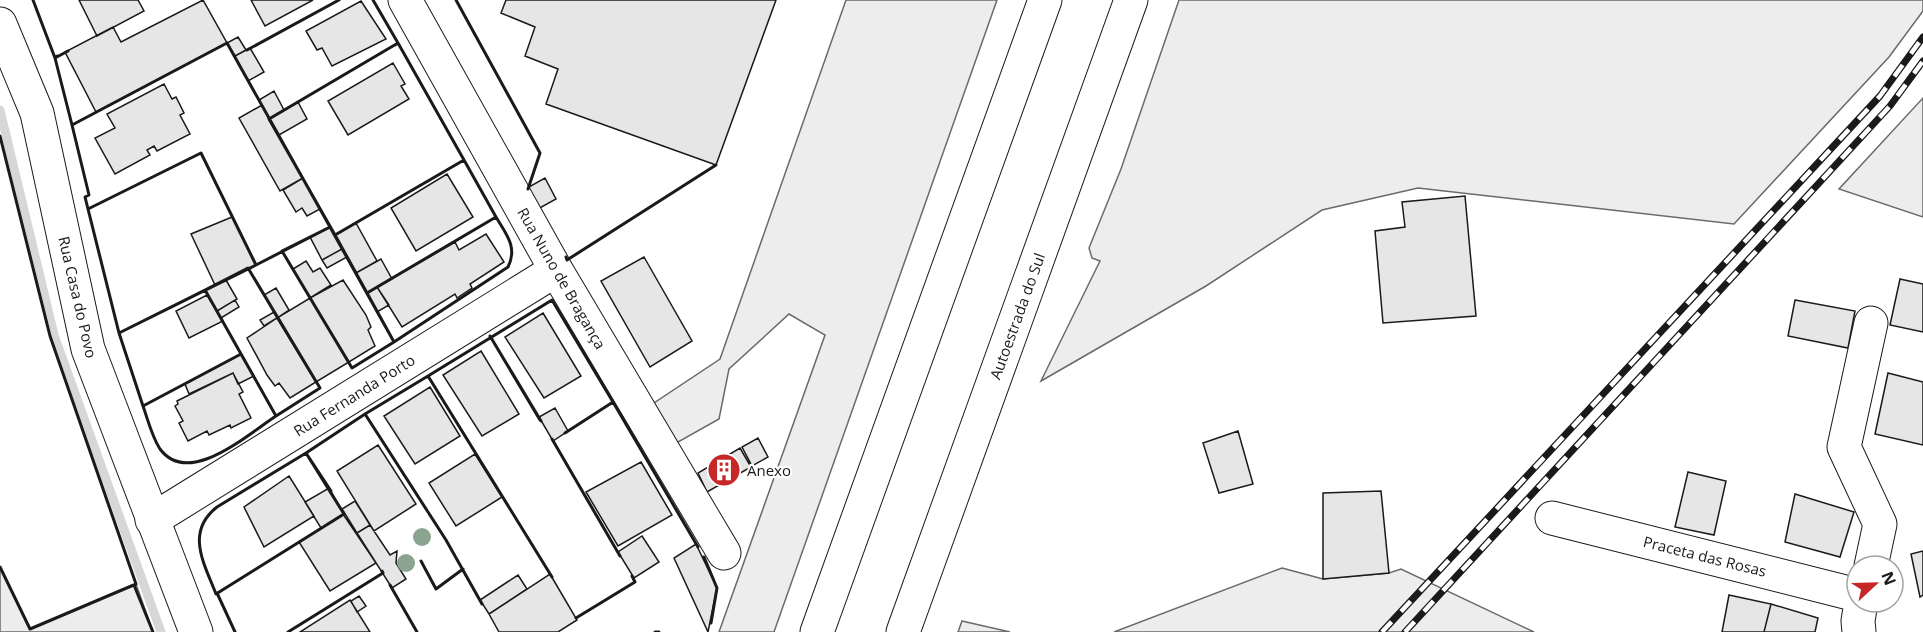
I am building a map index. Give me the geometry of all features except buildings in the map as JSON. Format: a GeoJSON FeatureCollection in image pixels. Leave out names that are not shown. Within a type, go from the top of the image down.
{"type":"FeatureCollection","features":[{"type":"Feature","properties":{"kind":"main road","name":"Rua Nuno de Bragança"},"geometry":{"type":"LineString","coordinates":[[405,0],[556,270],[724,553]]}},
{"type":"Feature","properties":{"kind":"main road"},"geometry":{"type":"LineString","coordinates":[[817,632],[1045,0]]}},
{"type":"Feature","properties":{"kind":"main road","name":"Autoestrada do Sul"},"geometry":{"type":"LineString","coordinates":[[903,632],[1131,0]]}},
{"type":"Feature","properties":{"kind":"main road","name":"Rua Casa do Povo"},"geometry":{"type":"LineString","coordinates":[[0,24],[37,113],[88,349],[196,632]]}},
{"type":"Feature","properties":{"kind":"main road","name":"Rua Fernanda Porto"},"geometry":{"type":"LineString","coordinates":[[152,520],[556,270]]}},
{"type":"Feature","properties":{"kind":"main road"},"geometry":{"type":"LineString","coordinates":[[1871,323],[1844,447],[1880,524],[1873,554]]}},
{"type":"Feature","properties":{"kind":"main road","name":"Praceta das Rosas"},"geometry":{"type":"LineString","coordinates":[[1552,518],[1845,592]]}},
{"type":"Feature","properties":{"kind":"main road"},"geometry":{"type":"LineString","coordinates":[[1859,614],[1859,632]]}},
{"type":"Feature","properties":{"kind":"shaded area"},"geometry":{"type":"Polygon","coordinates":[[[846,0],[997,0],[774,632],[719,632],[825,335],[789,314],[729,369],[719,419],[671,446],[648,407],[720,359],[846,0]]]}},
{"type":"Feature","properties":{"kind":"shaded area"},"geometry":{"type":"Polygon","coordinates":[[[1179,0],[1923,0],[1923,11],[1889,57],[1734,224],[1418,188],[1322,210],[1206,286],[1041,381],[1100,261],[1092,258],[1089,248],[1121,169],[1179,0]]]}},
{"type":"Feature","properties":{"kind":"shaded area"},"geometry":{"type":"Polygon","coordinates":[[[1923,98],[1923,217],[1839,189],[1923,98]]]}},
{"type":"Feature","properties":{"kind":"shaded area"},"geometry":{"type":"Polygon","coordinates":[[[0,567],[30,629],[136,584],[153,632],[0,632],[0,567]]]}},
{"type":"Feature","properties":{"kind":"shaded area"},"geometry":{"type":"Polygon","coordinates":[[[1282,568],[1323,579],[1389,573],[1401,569],[1534,632],[1114,632],[1282,568]]]}},
{"type":"Feature","properties":{"kind":"shaded area"},"geometry":{"type":"Polygon","coordinates":[[[962,621],[1010,632],[958,632],[962,621]]]}},
{"type":"Feature","properties":{"kind":"waterway"},"geometry":{"type":"LineString","coordinates":[[0,110],[54,335],[161,632]]}},
{"type":"Feature","properties":{"kind":"railway"},"geometry":{"type":"LineString","coordinates":[[1382,632],[1880,96],[1923,37]]}},
{"type":"Feature","properties":{"kind":"railway"},"geometry":{"type":"LineString","coordinates":[[1405,632],[1890,106],[1923,61]]}},
{"type":"Feature","properties":{"kind":"wall"},"geometry":{"type":"LineString","coordinates":[[33,0],[55,58],[57,56]]}},
{"type":"Feature","properties":{"kind":"wall"},"geometry":{"type":"LineString","coordinates":[[247,50],[339,0]]}},
{"type":"Feature","properties":{"kind":"wall"},"geometry":{"type":"LineString","coordinates":[[373,0],[398,43],[395,45]]}},
{"type":"Feature","properties":{"kind":"wall"},"geometry":{"type":"LineString","coordinates":[[456,0],[540,153],[528,189]]}},
{"type":"Feature","properties":{"kind":"wall"},"geometry":{"type":"LineString","coordinates":[[227,43],[330,227],[256,265],[201,153],[88,209],[85,197],[89,195],[72,125],[227,43]]}},
{"type":"Feature","properties":{"kind":"wall"},"geometry":{"type":"LineString","coordinates":[[398,43],[464,160],[335,235],[269,119],[398,43]]}},
{"type":"Feature","properties":{"kind":"wall"},"geometry":{"type":"LineString","coordinates":[[68,51],[55,58],[72,125],[74,124]]}},
{"type":"Feature","properties":{"kind":"wall"},"geometry":{"type":"LineString","coordinates":[[0,136],[50,336],[136,584],[30,629],[0,567]]}},
{"type":"Feature","properties":{"kind":"wall"},"geometry":{"type":"LineString","coordinates":[[201,153],[256,265],[119,333],[88,209],[201,153]]}},
{"type":"Feature","properties":{"kind":"wall"},"geometry":{"type":"LineString","coordinates":[[464,160],[496,217],[367,293],[335,235],[464,160]]}},
{"type":"Feature","properties":{"kind":"wall"},"geometry":{"type":"LineString","coordinates":[[566,257],[567,260],[716,165]]}},
{"type":"Feature","properties":{"kind":"wall"},"geometry":{"type":"LineString","coordinates":[[496,217],[510,241],[512,253],[508,267],[394,342],[367,293],[496,217]]}},
{"type":"Feature","properties":{"kind":"wall"},"geometry":{"type":"LineString","coordinates":[[330,227],[394,342],[352,368],[282,251],[330,227]]}},
{"type":"Feature","properties":{"kind":"wall"},"geometry":{"type":"LineString","coordinates":[[248,268],[320,388],[276,416],[205,290],[248,268]]}},
{"type":"Feature","properties":{"kind":"wall"},"geometry":{"type":"LineString","coordinates":[[205,290],[241,354],[143,406],[119,333],[205,290]]}},
{"type":"Feature","properties":{"kind":"wall"},"geometry":{"type":"LineString","coordinates":[[552,577],[428,376],[552,300],[613,402],[565,433]]}},
{"type":"Feature","properties":{"kind":"wall"},"geometry":{"type":"LineString","coordinates":[[490,336],[541,421]]}},
{"type":"Feature","properties":{"kind":"wall"},"geometry":{"type":"LineString","coordinates":[[490,336],[540,420]]}},
{"type":"Feature","properties":{"kind":"wall"},"geometry":{"type":"LineString","coordinates":[[241,354],[276,416],[218,454],[186,463],[172,460],[157,444],[143,406],[241,354]]}},
{"type":"Feature","properties":{"kind":"wall"},"geometry":{"type":"LineString","coordinates":[[429,378],[428,376],[365,414],[446,540],[482,604]]}},
{"type":"Feature","properties":{"kind":"wall"},"geometry":{"type":"LineString","coordinates":[[613,402],[698,547]]}},
{"type":"Feature","properties":{"kind":"wall"},"geometry":{"type":"LineString","coordinates":[[331,491],[306,453],[365,414]]}},
{"type":"Feature","properties":{"kind":"wall"},"geometry":{"type":"LineString","coordinates":[[552,439],[620,556]]}},
{"type":"Feature","properties":{"kind":"wall"},"geometry":{"type":"LineString","coordinates":[[306,453],[344,514],[216,594],[200,548],[199,537],[207,517],[217,507],[306,453]]}},
{"type":"Feature","properties":{"kind":"wall"},"geometry":{"type":"LineString","coordinates":[[704,557],[717,588],[711,623]]}},
{"type":"Feature","properties":{"kind":"wall"},"geometry":{"type":"LineString","coordinates":[[421,561],[436,589],[463,569]]}},
{"type":"Feature","properties":{"kind":"wall"},"geometry":{"type":"LineString","coordinates":[[288,632],[383,573],[382,571]]}},
{"type":"Feature","properties":{"kind":"wall"},"geometry":{"type":"LineString","coordinates":[[576,618],[635,582],[632,576]]}},
{"type":"Feature","properties":{"kind":"wall"},"geometry":{"type":"LineString","coordinates":[[134,585],[153,632]]}},
{"type":"Feature","properties":{"kind":"wall"},"geometry":{"type":"LineString","coordinates":[[390,585],[417,632]]}},
{"type":"Feature","properties":{"kind":"wall"},"geometry":{"type":"LineString","coordinates":[[217,593],[235,632]]}},
{"type":"Feature","properties":{"kind":"place","name":"Anexo"},"geometry":{"type":"Point","coordinates":[724,470]}}]}
